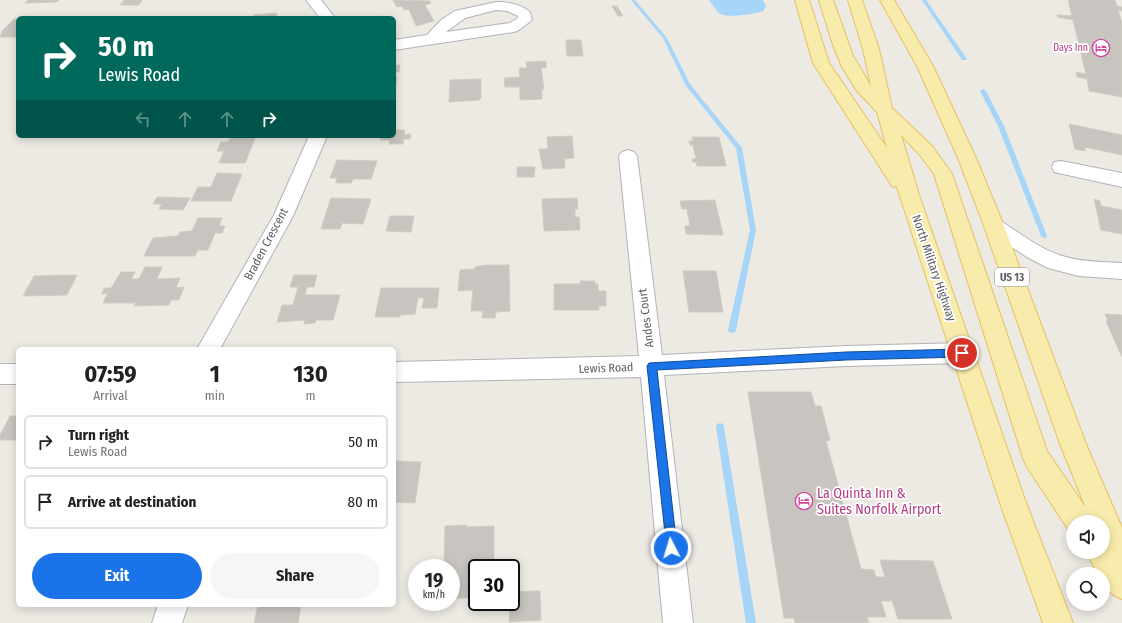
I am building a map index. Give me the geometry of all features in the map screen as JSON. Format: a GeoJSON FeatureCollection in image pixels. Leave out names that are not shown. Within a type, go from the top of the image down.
{"type":"FeatureCollection","features":[{"type":"Feature","properties":{"kind":"main road"},"geometry":{"type":"LineString","coordinates":[[802,0],[821,63],[910,198]]}},
{"type":"Feature","properties":{"kind":"main road"},"geometry":{"type":"LineString","coordinates":[[826,0],[852,72],[863,87],[922,146],[936,163],[942,174],[1036,458],[1075,515]]}},
{"type":"Feature","properties":{"kind":"main road","name":"North Military Highway"},"geometry":{"type":"LineString","coordinates":[[855,0],[871,49],[884,108],[910,198],[1012,500],[1058,623]]}},
{"type":"Feature","properties":{"kind":"main road","name":"US 13"},"geometry":{"type":"LineString","coordinates":[[887,0],[925,66],[946,110],[994,226],[1073,444],[1122,561]]}},
{"type":"Feature","properties":{"kind":"main road"},"geometry":{"type":"LineString","coordinates":[[1105,559],[1122,585]]}},
{"type":"Feature","properties":{"kind":"street"},"geometry":{"type":"LineString","coordinates":[[320,2],[327,16]]}},
{"type":"Feature","properties":{"kind":"street"},"geometry":{"type":"LineString","coordinates":[[396,45],[514,27],[521,24],[525,15],[513,8],[502,6],[472,10],[449,20],[432,39]]}},
{"type":"Feature","properties":{"kind":"street","name":"Braden Crescent"},"geometry":{"type":"LineString","coordinates":[[209,347],[282,216],[317,138]]}},
{"type":"Feature","properties":{"kind":"street","name":"Andes Court"},"geometry":{"type":"LineString","coordinates":[[628,156],[668,503],[678,623]]}},
{"type":"Feature","properties":{"kind":"street"},"geometry":{"type":"LineString","coordinates":[[1062,167],[1122,180]]}},
{"type":"Feature","properties":{"kind":"street"},"geometry":{"type":"LineString","coordinates":[[994,226],[1035,253],[1064,265],[1079,268],[1122,271]]}},
{"type":"Feature","properties":{"kind":"street","name":"Lewis Road"},"geometry":{"type":"LineString","coordinates":[[396,372],[652,366],[846,356],[962,353]]}},
{"type":"Feature","properties":{"kind":"street"},"geometry":{"type":"LineString","coordinates":[[0,374],[16,374]]}},
{"type":"Feature","properties":{"kind":"street"},"geometry":{"type":"LineString","coordinates":[[167,623],[172,607]]}},
{"type":"Feature","properties":{"kind":"water"},"geometry":{"type":"Polygon","coordinates":[[[709,0],[763,0],[766,6],[763,11],[728,16],[719,13],[709,0]]]}},
{"type":"Feature","properties":{"kind":"building"},"geometry":{"type":"Polygon","coordinates":[[[28,0],[59,0],[57,2],[25,3],[28,0]]]}},
{"type":"Feature","properties":{"kind":"building"},"geometry":{"type":"Polygon","coordinates":[[[124,0],[142,0],[139,5],[120,5],[124,0]]]}},
{"type":"Feature","properties":{"kind":"building"},"geometry":{"type":"Polygon","coordinates":[[[393,0],[430,1],[431,3],[425,5],[434,21],[416,26],[409,9],[404,10],[402,6],[397,7],[393,0]]]}},
{"type":"Feature","properties":{"kind":"building","name":"Days Inn"},"geometry":{"type":"Polygon","coordinates":[[[1068,0],[1115,0],[1117,6],[1122,7],[1122,11],[1118,10],[1122,23],[1122,97],[1089,91],[1087,79],[1077,77],[1076,72],[1086,74],[1073,20],[1058,17],[1057,15],[1072,16],[1068,0]]]}},
{"type":"Feature","properties":{"kind":"building"},"geometry":{"type":"Polygon","coordinates":[[[612,6],[617,6],[623,16],[618,16],[612,6]]]}},
{"type":"Feature","properties":{"kind":"building"},"geometry":{"type":"Polygon","coordinates":[[[277,13],[276,16],[254,15],[277,13]]]}},
{"type":"Feature","properties":{"kind":"building"},"geometry":{"type":"Polygon","coordinates":[[[14,19],[16,19],[16,37],[0,37],[3,30],[14,19]]]}},
{"type":"Feature","properties":{"kind":"building"},"geometry":{"type":"Polygon","coordinates":[[[566,40],[581,40],[583,56],[567,56],[566,40]]]}},
{"type":"Feature","properties":{"kind":"building"},"geometry":{"type":"Polygon","coordinates":[[[546,61],[546,68],[541,68],[544,89],[542,89],[542,99],[520,100],[520,87],[505,87],[504,78],[520,77],[519,68],[527,68],[526,62],[546,61]]]}},
{"type":"Feature","properties":{"kind":"building"},"geometry":{"type":"Polygon","coordinates":[[[400,65],[399,72],[396,72],[396,66],[400,65]]]}},
{"type":"Feature","properties":{"kind":"building"},"geometry":{"type":"Polygon","coordinates":[[[481,79],[481,98],[479,100],[449,102],[450,80],[481,79]]]}},
{"type":"Feature","properties":{"kind":"building"},"geometry":{"type":"Polygon","coordinates":[[[1069,124],[1122,135],[1122,155],[1085,147],[1085,151],[1075,149],[1069,124]]]}},
{"type":"Feature","properties":{"kind":"building"},"geometry":{"type":"Polygon","coordinates":[[[396,130],[405,130],[404,135],[411,134],[410,139],[404,139],[403,144],[389,144],[390,140],[380,140],[380,138],[396,138],[396,130]]]}},
{"type":"Feature","properties":{"kind":"building"},"geometry":{"type":"Polygon","coordinates":[[[572,136],[574,158],[564,159],[565,168],[543,169],[539,149],[548,149],[547,137],[572,136]]]}},
{"type":"Feature","properties":{"kind":"building"},"geometry":{"type":"Polygon","coordinates":[[[692,137],[719,137],[726,166],[697,166],[696,162],[693,162],[692,159],[696,159],[693,145],[690,145],[689,141],[693,141],[692,137]]]}},
{"type":"Feature","properties":{"kind":"building"},"geometry":{"type":"Polygon","coordinates":[[[230,138],[255,138],[245,163],[219,163],[224,151],[217,151],[221,142],[228,142],[230,138]]]}},
{"type":"Feature","properties":{"kind":"building"},"geometry":{"type":"Polygon","coordinates":[[[337,160],[377,161],[371,179],[353,179],[351,183],[336,183],[337,178],[330,178],[337,160]]]}},
{"type":"Feature","properties":{"kind":"building"},"geometry":{"type":"Polygon","coordinates":[[[517,167],[535,167],[534,177],[517,177],[517,167]]]}},
{"type":"Feature","properties":{"kind":"building"},"geometry":{"type":"Polygon","coordinates":[[[217,173],[242,174],[231,201],[191,201],[198,187],[211,187],[217,173]]]}},
{"type":"Feature","properties":{"kind":"building"},"geometry":{"type":"Polygon","coordinates":[[[157,197],[190,198],[183,210],[159,209],[162,204],[153,204],[157,197]]]}},
{"type":"Feature","properties":{"kind":"building"},"geometry":{"type":"Polygon","coordinates":[[[331,198],[371,199],[363,224],[342,223],[340,229],[321,229],[331,198]]]}},
{"type":"Feature","properties":{"kind":"building"},"geometry":{"type":"Polygon","coordinates":[[[577,198],[578,209],[575,209],[575,217],[579,217],[580,230],[544,231],[542,199],[577,198]]]}},
{"type":"Feature","properties":{"kind":"building"},"geometry":{"type":"Polygon","coordinates":[[[1094,199],[1100,201],[1101,206],[1122,210],[1122,234],[1101,230],[1094,199]]]}},
{"type":"Feature","properties":{"kind":"building"},"geometry":{"type":"Polygon","coordinates":[[[715,200],[723,235],[686,234],[685,226],[690,226],[687,209],[682,209],[680,201],[715,200]]]}},
{"type":"Feature","properties":{"kind":"building"},"geometry":{"type":"Polygon","coordinates":[[[390,216],[414,216],[411,232],[386,231],[390,216]]]}},
{"type":"Feature","properties":{"kind":"building"},"geometry":{"type":"Polygon","coordinates":[[[198,218],[222,218],[219,226],[225,226],[222,233],[215,233],[208,250],[198,250],[195,256],[144,256],[153,238],[178,236],[180,232],[192,231],[198,218]]]}},
{"type":"Feature","properties":{"kind":"building"},"geometry":{"type":"Polygon","coordinates":[[[485,265],[509,265],[510,311],[496,312],[495,318],[482,318],[483,311],[471,311],[473,290],[458,291],[460,270],[475,269],[475,267],[485,265]]]}},
{"type":"Feature","properties":{"kind":"building"},"geometry":{"type":"Polygon","coordinates":[[[145,267],[162,267],[157,279],[180,278],[176,288],[184,287],[179,300],[171,300],[169,305],[134,306],[136,303],[103,303],[108,293],[102,294],[104,288],[111,288],[121,272],[135,272],[131,279],[139,279],[145,267]]]}},
{"type":"Feature","properties":{"kind":"building"},"geometry":{"type":"Polygon","coordinates":[[[683,271],[716,271],[723,312],[689,312],[683,271]]]}},
{"type":"Feature","properties":{"kind":"building"},"geometry":{"type":"Polygon","coordinates":[[[77,275],[67,295],[23,296],[34,276],[77,275]]]}},
{"type":"Feature","properties":{"kind":"building"},"geometry":{"type":"Polygon","coordinates":[[[294,275],[317,275],[314,287],[307,287],[305,295],[340,295],[333,320],[316,320],[315,323],[304,324],[305,320],[277,322],[282,305],[293,305],[298,287],[290,287],[294,275]]]}},
{"type":"Feature","properties":{"kind":"building"},"geometry":{"type":"Polygon","coordinates":[[[580,281],[595,281],[595,284],[598,284],[598,291],[606,291],[606,306],[599,306],[599,310],[554,310],[554,284],[580,284],[580,281]]]}},
{"type":"Feature","properties":{"kind":"building"},"geometry":{"type":"Polygon","coordinates":[[[381,288],[439,288],[437,308],[422,308],[424,298],[418,298],[415,314],[400,315],[400,317],[375,317],[381,288]]]}},
{"type":"Feature","properties":{"kind":"building"},"geometry":{"type":"Polygon","coordinates":[[[1105,314],[1122,315],[1122,357],[1106,321],[1108,321],[1105,314]]]}},
{"type":"Feature","properties":{"kind":"building","name":"La Quinta Inn & Suites Norfolk Airport"},"geometry":{"type":"Polygon","coordinates":[[[748,392],[811,392],[815,406],[821,406],[830,440],[826,441],[861,569],[874,570],[876,577],[885,577],[880,560],[933,561],[952,619],[898,619],[892,601],[881,601],[886,617],[867,617],[869,623],[795,623],[794,618],[784,618],[748,392]]]}},
{"type":"Feature","properties":{"kind":"building"},"geometry":{"type":"Polygon","coordinates":[[[10,416],[16,416],[16,440],[0,440],[0,435],[10,416]]]}},
{"type":"Feature","properties":{"kind":"building"},"geometry":{"type":"Polygon","coordinates":[[[396,461],[421,462],[415,503],[396,502],[396,461]]]}},
{"type":"Feature","properties":{"kind":"building"},"geometry":{"type":"Polygon","coordinates":[[[445,526],[494,526],[494,559],[468,559],[468,598],[460,598],[460,559],[444,559],[445,526]]]}},
{"type":"Feature","properties":{"kind":"building"},"geometry":{"type":"Polygon","coordinates":[[[540,591],[541,620],[509,622],[510,611],[520,611],[520,592],[540,591]]]}},
{"type":"Feature","properties":{"kind":"building"},"geometry":{"type":"Polygon","coordinates":[[[258,607],[301,607],[298,623],[254,623],[258,607]]]}},
{"type":"Feature","properties":{"kind":"waterway"},"geometry":{"type":"LineString","coordinates":[[633,0],[665,38],[688,85],[739,148],[753,230],[732,330]]}},
{"type":"Feature","properties":{"kind":"waterway"},"geometry":{"type":"LineString","coordinates":[[924,0],[964,59]]}},
{"type":"Feature","properties":{"kind":"waterway"},"geometry":{"type":"LineString","coordinates":[[983,91],[1001,126],[1044,236]]}},
{"type":"Feature","properties":{"kind":"waterway"},"geometry":{"type":"LineString","coordinates":[[720,427],[751,623]]}},
{"type":"Feature","properties":{"kind":"place","name":"Days Inn"},"geometry":{"type":"Point","coordinates":[1101,48]}},
{"type":"Feature","properties":{"kind":"place","name":"La Quinta Inn & Suites Norfolk Airport"},"geometry":{"type":"Point","coordinates":[804,501]}},
{"type":"Feature","properties":{"kind":"route"},"geometry":{"type":"LineString","coordinates":[[671,548],[668,503],[652,366],[846,356],[962,353]]}}]}
